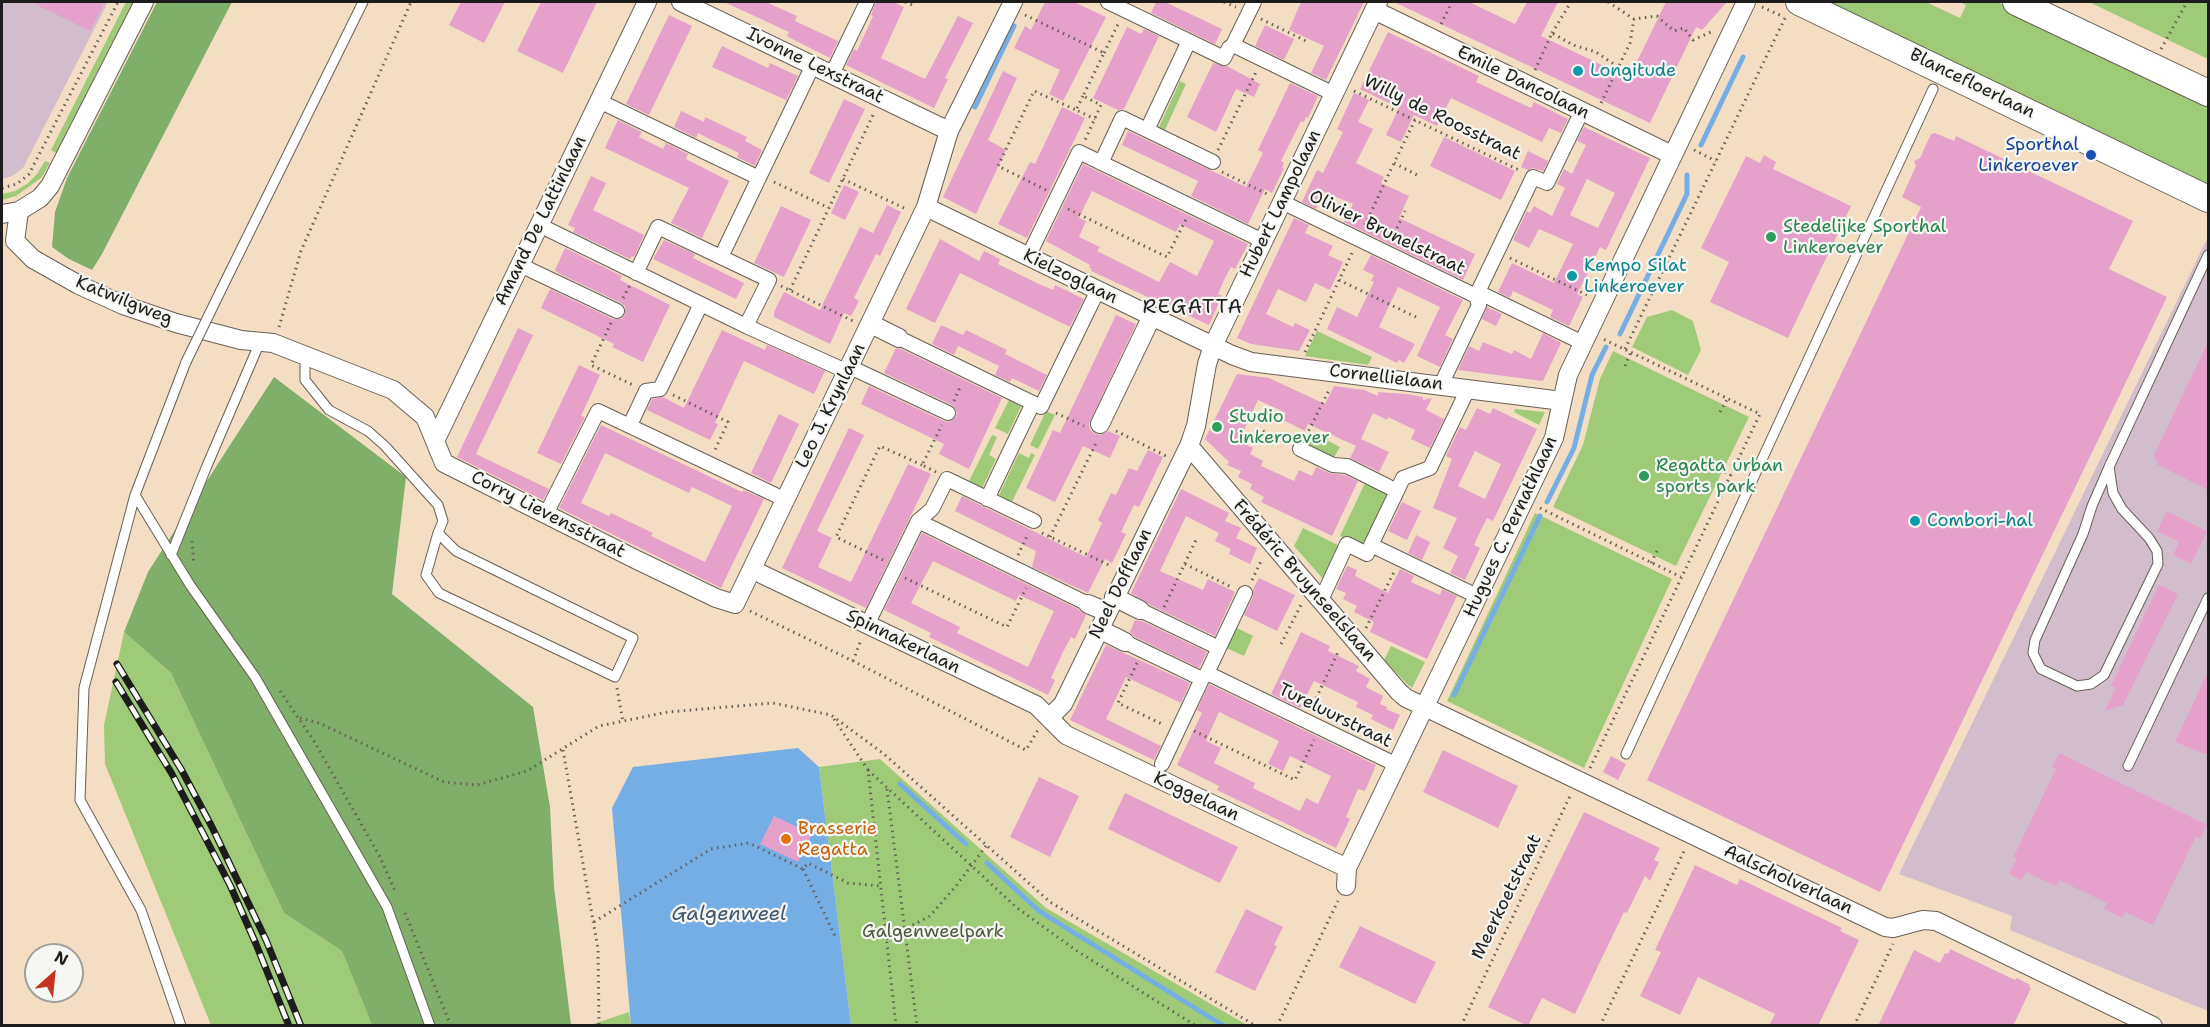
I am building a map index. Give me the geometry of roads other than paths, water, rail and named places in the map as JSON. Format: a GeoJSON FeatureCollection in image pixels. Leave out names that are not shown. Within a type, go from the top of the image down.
{"type":"FeatureCollection","features":[{"type":"Feature","properties":{"kind":"main road"},"geometry":{"type":"LineString","coordinates":[[2016,2],[2208,93]]}},
{"type":"Feature","properties":{"kind":"main road","name":"Blancefloerlaan"},"geometry":{"type":"LineString","coordinates":[[1792,10],[2208,199]]}},
{"type":"Feature","properties":{"kind":"street","name":"Katwilgweg"},"geometry":{"type":"LineString","coordinates":[[144,2],[50,186],[40,198],[10,213],[15,242],[33,259],[79,285],[123,305],[176,323],[241,340],[267,342]]}},
{"type":"Feature","properties":{"kind":"street","name":"Amand De Lattinlaan"},"geometry":{"type":"LineString","coordinates":[[435,441],[647,2]]}},
{"type":"Feature","properties":{"kind":"street","name":"Ivonne Lexstraat"},"geometry":{"type":"LineString","coordinates":[[681,2],[949,131]]}},
{"type":"Feature","properties":{"kind":"street"},"geometry":{"type":"LineString","coordinates":[[832,74],[867,2]]}},
{"type":"Feature","properties":{"kind":"street"},"geometry":{"type":"LineString","coordinates":[[1108,2],[1224,58],[1233,45],[1251,7]]}},
{"type":"Feature","properties":{"kind":"street","name":"Hugues C. Pernathlaan"},"geometry":{"type":"LineString","coordinates":[[1346,877],[1397,765],[1554,438],[1568,375],[1585,337],[1746,2]]}},
{"type":"Feature","properties":{"kind":"street","name":"Leo J. Krynlaan"},"geometry":{"type":"LineString","coordinates":[[735,603],[753,570],[924,212],[949,131],[1011,5]]}},
{"type":"Feature","properties":{"kind":"street","name":"Emile Dancolaan"},"geometry":{"type":"LineString","coordinates":[[1376,6],[1433,39],[1588,114],[1676,148]]}},
{"type":"Feature","properties":{"kind":"street","name":"Hubert Lampolaan"},"geometry":{"type":"LineString","coordinates":[[1189,446],[1196,426],[1207,364],[1213,346],[1376,6]]}},
{"type":"Feature","properties":{"kind":"street"},"geometry":{"type":"LineString","coordinates":[[1147,130],[1189,41]]}},
{"type":"Feature","properties":{"kind":"street"},"geometry":{"type":"LineString","coordinates":[[1233,45],[1336,89]]}},
{"type":"Feature","properties":{"kind":"street"},"geometry":{"type":"LineString","coordinates":[[721,257],[813,65]]}},
{"type":"Feature","properties":{"kind":"street"},"geometry":{"type":"LineString","coordinates":[[599,101],[759,177]]}},
{"type":"Feature","properties":{"kind":"street"},"geometry":{"type":"LineString","coordinates":[[1441,385],[1479,305],[1476,296],[1533,177],[1547,183],[1588,114]]}},
{"type":"Feature","properties":{"kind":"street"},"geometry":{"type":"LineString","coordinates":[[1101,162],[1122,118],[1217,167]]}},
{"type":"Feature","properties":{"kind":"street"},"geometry":{"type":"LineString","coordinates":[[1028,256],[1079,152],[1263,241]]}},
{"type":"Feature","properties":{"kind":"street","name":"Olivier Brunelstraat"},"geometry":{"type":"LineString","coordinates":[[1282,202],[1476,296],[1484,295],[1585,337]]}},
{"type":"Feature","properties":{"kind":"street","name":"Kielzoglaan"},"geometry":{"type":"LineString","coordinates":[[924,212],[1028,256],[1213,346]]}},
{"type":"Feature","properties":{"kind":"street"},"geometry":{"type":"LineString","coordinates":[[539,225],[746,326],[948,413]]}},
{"type":"Feature","properties":{"kind":"street"},"geometry":{"type":"LineString","coordinates":[[636,273],[658,227],[769,280],[746,326]]}},
{"type":"Feature","properties":{"kind":"street"},"geometry":{"type":"LineString","coordinates":[[519,265],[617,311]]}},
{"type":"Feature","properties":{"kind":"street"},"geometry":{"type":"LineString","coordinates":[[987,499],[1098,290]]}},
{"type":"Feature","properties":{"kind":"street"},"geometry":{"type":"LineString","coordinates":[[630,425],[646,391],[660,389],[701,304]]}},
{"type":"Feature","properties":{"kind":"street"},"geometry":{"type":"LineString","coordinates":[[1100,424],[1152,316]]}},
{"type":"Feature","properties":{"kind":"street"},"geometry":{"type":"LineString","coordinates":[[870,327],[1040,402]]}},
{"type":"Feature","properties":{"kind":"street","name":"Corry Lievensstraat"},"geometry":{"type":"LineString","coordinates":[[267,342],[305,354],[393,390],[425,417],[444,463],[716,598],[735,603]]}},
{"type":"Feature","properties":{"kind":"street","name":"Cornellielaan"},"geometry":{"type":"LineString","coordinates":[[1213,346],[1251,362],[1562,401]]}},
{"type":"Feature","properties":{"kind":"street"},"geometry":{"type":"LineString","coordinates":[[1315,593],[1347,544],[1367,554],[1373,547],[1403,478],[1430,468],[1468,389]]}},
{"type":"Feature","properties":{"kind":"street"},"geometry":{"type":"LineString","coordinates":[[546,514],[598,411],[786,500]]}},
{"type":"Feature","properties":{"kind":"street","name":"Neel Dofflaan"},"geometry":{"type":"LineString","coordinates":[[1049,718],[1063,704],[1189,446]]}},
{"type":"Feature","properties":{"kind":"street","name":"Frédéric Bruynseelslaan"},"geometry":{"type":"LineString","coordinates":[[1189,446],[1399,692],[1426,707]]}},
{"type":"Feature","properties":{"kind":"street"},"geometry":{"type":"LineString","coordinates":[[1300,449],[1333,465],[1347,466],[1398,488]]}},
{"type":"Feature","properties":{"kind":"street"},"geometry":{"type":"LineString","coordinates":[[867,625],[918,521],[932,509],[947,479],[1033,524]]}},
{"type":"Feature","properties":{"kind":"street"},"geometry":{"type":"LineString","coordinates":[[918,521],[1088,604],[1140,610],[1216,647]]}},
{"type":"Feature","properties":{"kind":"street"},"geometry":{"type":"LineString","coordinates":[[1373,547],[1479,597]]}},
{"type":"Feature","properties":{"kind":"street","name":"Spinnakerlaan"},"geometry":{"type":"LineString","coordinates":[[753,570],[1036,705],[1049,718]]}},
{"type":"Feature","properties":{"kind":"street"},"geometry":{"type":"LineString","coordinates":[[1158,770],[1216,647],[1245,593]]}},
{"type":"Feature","properties":{"kind":"street"},"geometry":{"type":"LineString","coordinates":[[1099,629],[1125,642]]}},
{"type":"Feature","properties":{"kind":"street","name":"Tureluurstraat"},"geometry":{"type":"LineString","coordinates":[[1125,642],[1258,698],[1397,765]]}},
{"type":"Feature","properties":{"kind":"street","name":"Aalscholverlaan"},"geometry":{"type":"LineString","coordinates":[[1426,707],[1885,927],[1902,926],[1923,920],[1936,921],[2153,1026]]}},
{"type":"Feature","properties":{"kind":"street","name":"Koggelaan"},"geometry":{"type":"LineString","coordinates":[[1049,718],[1066,735],[1158,770],[1346,877]]}},
{"type":"Feature","properties":{"kind":"lane"},"geometry":{"type":"LineString","coordinates":[[181,1026],[141,910],[80,800],[84,688],[135,495],[186,362],[363,2]]}},
{"type":"Feature","properties":{"kind":"lane"},"geometry":{"type":"LineString","coordinates":[[1626,754],[1933,89]]}},
{"type":"Feature","properties":{"kind":"lane"},"geometry":{"type":"LineString","coordinates":[[2109,467],[2114,493],[2122,509],[2149,538],[2157,551],[2158,564],[2104,675],[2091,684],[2078,686],[2041,669],[2033,653],[2035,640],[2083,534],[2109,467],[2208,255]]}},
{"type":"Feature","properties":{"kind":"lane"},"geometry":{"type":"LineString","coordinates":[[171,555],[267,342]]}},
{"type":"Feature","properties":{"kind":"lane"},"geometry":{"type":"LineString","coordinates":[[305,354],[305,380],[329,410],[368,431],[385,446],[438,505],[443,521],[438,533],[426,575],[439,593],[615,677],[633,638],[456,551],[438,533]]}},
{"type":"Feature","properties":{"kind":"lane"},"geometry":{"type":"LineString","coordinates":[[135,495],[171,555],[255,677],[387,907],[430,1026]]}},
{"type":"Feature","properties":{"kind":"lane"},"geometry":{"type":"LineString","coordinates":[[2128,766],[2208,598]]}},
{"type":"Feature","properties":{"kind":"water","name":"Galgenweel"},"geometry":{"type":"Polygon","coordinates":[[[798,748],[819,767],[851,1025],[631,1025],[612,808],[633,767],[798,748]]]}},
{"type":"Feature","properties":{"kind":"waterway"},"geometry":{"type":"LineString","coordinates":[[975,107],[1014,26]]}},
{"type":"Feature","properties":{"kind":"waterway"},"geometry":{"type":"LineString","coordinates":[[1701,145],[1743,57]]}},
{"type":"Feature","properties":{"kind":"waterway"},"geometry":{"type":"LineString","coordinates":[[1620,334],[1687,194],[1687,175]]}},
{"type":"Feature","properties":{"kind":"waterway"},"geometry":{"type":"LineString","coordinates":[[1547,502],[1574,448],[1592,375],[1606,347]]}},
{"type":"Feature","properties":{"kind":"waterway"},"geometry":{"type":"LineString","coordinates":[[1454,695],[1540,516]]}},
{"type":"Feature","properties":{"kind":"waterway"},"geometry":{"type":"LineString","coordinates":[[900,784],[966,844]]}},
{"type":"Feature","properties":{"kind":"waterway"},"geometry":{"type":"LineString","coordinates":[[987,863],[1039,911],[1224,1026]]}},
{"type":"Feature","properties":{"kind":"railway"},"geometry":{"type":"LineString","coordinates":[[117,664],[181,769],[212,827],[266,940],[301,1026]]}},
{"type":"Feature","properties":{"kind":"railway"},"geometry":{"type":"LineString","coordinates":[[116,682],[172,774],[230,885],[289,1026]]}},
{"type":"Feature","properties":{"kind":"place","name":"Longitude"},"geometry":{"type":"Point","coordinates":[1578,71]}},
{"type":"Feature","properties":{"kind":"place","name":"Sporthal Linkeroever"},"geometry":{"type":"Point","coordinates":[2091,155]}},
{"type":"Feature","properties":{"kind":"place","name":"Stedelijke Sporthal Linkeroever"},"geometry":{"type":"Point","coordinates":[1771,237]}},
{"type":"Feature","properties":{"kind":"place","name":"Kempo Silat Linkeroever"},"geometry":{"type":"Point","coordinates":[1572,276]}},
{"type":"Feature","properties":{"kind":"place","name":"Studio Linkeroever"},"geometry":{"type":"Point","coordinates":[1217,427]}},
{"type":"Feature","properties":{"kind":"place","name":"Regatta urban sports park"},"geometry":{"type":"Point","coordinates":[1644,476]}},
{"type":"Feature","properties":{"kind":"place","name":"Combori-hal"},"geometry":{"type":"Point","coordinates":[1915,521]}},
{"type":"Feature","properties":{"kind":"place","name":"Brasserie Regatta"},"geometry":{"type":"Point","coordinates":[786,839]}},
{"type":"Feature","properties":{"kind":"district","name":"REGATTA"},"geometry":{"type":"Point","coordinates":[1193,308]}},
{"type":"Feature","properties":{"kind":"park label","name":"Galgenweelpark"},"geometry":{"type":"Point","coordinates":[933,932]}}]}
